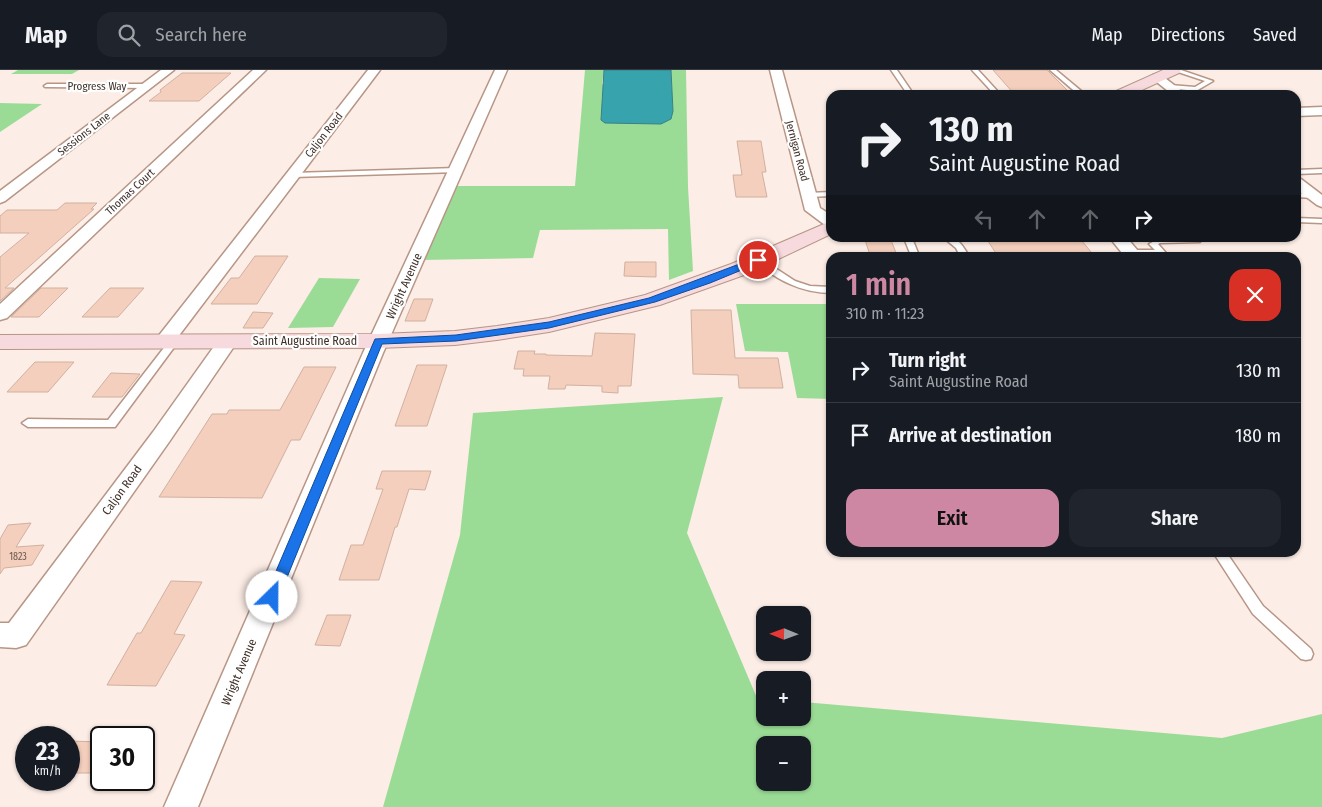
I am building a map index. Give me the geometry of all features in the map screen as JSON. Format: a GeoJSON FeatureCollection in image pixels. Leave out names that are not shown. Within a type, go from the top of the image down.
{"type":"FeatureCollection","features":[{"type":"Feature","properties":{"kind":"main road"},"geometry":{"type":"LineString","coordinates":[[1130,90],[1175,70]]}},
{"type":"Feature","properties":{"kind":"main road","name":"Saint Augustine Road"},"geometry":{"type":"LineString","coordinates":[[0,342],[378,341],[456,338],[549,325],[652,300],[707,281],[826,229]]}},
{"type":"Feature","properties":{"kind":"street","name":"Sessions Lane"},"geometry":{"type":"LineString","coordinates":[[0,198],[168,70]]}},
{"type":"Feature","properties":{"kind":"street","name":"Thomas Court"},"geometry":{"type":"LineString","coordinates":[[0,314],[260,70]]}},
{"type":"Feature","properties":{"kind":"street","name":"Caljon Road"},"geometry":{"type":"LineString","coordinates":[[168,342],[374,70]]}},
{"type":"Feature","properties":{"kind":"street","name":"Wright Avenue"},"geometry":{"type":"LineString","coordinates":[[181,807],[378,341],[501,70]]}},
{"type":"Feature","properties":{"kind":"street","name":"Jernigan Road"},"geometry":{"type":"LineString","coordinates":[[776,70],[813,210],[826,219]]}},
{"type":"Feature","properties":{"kind":"street"},"geometry":{"type":"LineString","coordinates":[[1157,77],[1175,90]]}},
{"type":"Feature","properties":{"kind":"street"},"geometry":{"type":"LineString","coordinates":[[1301,112],[1322,111]]}},
{"type":"Feature","properties":{"kind":"street"},"geometry":{"type":"LineString","coordinates":[[1301,187],[1318,199]]}},
{"type":"Feature","properties":{"kind":"street"},"geometry":{"type":"LineString","coordinates":[[1122,242],[1131,252]]}},
{"type":"Feature","properties":{"kind":"street","name":"Caljon Road"},"geometry":{"type":"LineString","coordinates":[[8,636],[161,437],[227,342]]}},
{"type":"Feature","properties":{"kind":"lane"},"geometry":{"type":"LineString","coordinates":[[894,70],[908,90]]}},
{"type":"Feature","properties":{"kind":"lane"},"geometry":{"type":"LineString","coordinates":[[975,70],[993,90]]}},
{"type":"Feature","properties":{"kind":"lane"},"geometry":{"type":"LineString","coordinates":[[1053,70],[1077,90]]}},
{"type":"Feature","properties":{"kind":"lane"},"geometry":{"type":"LineString","coordinates":[[1170,86],[1196,89],[1210,81],[1175,70]]}},
{"type":"Feature","properties":{"kind":"lane","name":"Progress Way"},"geometry":{"type":"LineString","coordinates":[[47,86],[147,86]]}},
{"type":"Feature","properties":{"kind":"lane"},"geometry":{"type":"LineString","coordinates":[[293,175],[456,170]]}},
{"type":"Feature","properties":{"kind":"lane"},"geometry":{"type":"LineString","coordinates":[[1301,182],[1322,171]]}},
{"type":"Feature","properties":{"kind":"lane"},"geometry":{"type":"LineString","coordinates":[[808,195],[826,194]]}},
{"type":"Feature","properties":{"kind":"lane"},"geometry":{"type":"LineString","coordinates":[[1301,220],[1322,221]]}},
{"type":"Feature","properties":{"kind":"lane"},"geometry":{"type":"LineString","coordinates":[[954,242],[962,252]]}},
{"type":"Feature","properties":{"kind":"lane"},"geometry":{"type":"LineString","coordinates":[[1157,242],[1154,244],[1161,252]]}},
{"type":"Feature","properties":{"kind":"lane"},"geometry":{"type":"LineString","coordinates":[[758,260],[784,280],[804,288],[826,290]]}},
{"type":"Feature","properties":{"kind":"lane"},"geometry":{"type":"LineString","coordinates":[[28,423],[111,424],[168,342]]}},
{"type":"Feature","properties":{"kind":"lane"},"geometry":{"type":"LineString","coordinates":[[1222,557],[1258,610],[1306,654]]}},
{"type":"Feature","properties":{"kind":"green space"},"geometry":{"type":"Polygon","coordinates":[[[18,70],[79,70],[72,74],[11,74],[18,70]]]}},
{"type":"Feature","properties":{"kind":"green space"},"geometry":{"type":"Polygon","coordinates":[[[585,70],[604,70],[602,84],[673,111],[671,70],[686,70],[688,187],[693,271],[669,280],[668,229],[540,230],[533,258],[421,260],[457,186],[575,186],[585,70]]]}},
{"type":"Feature","properties":{"kind":"green space"},"geometry":{"type":"Polygon","coordinates":[[[0,103],[42,104],[0,132],[0,103]]]}},
{"type":"Feature","properties":{"kind":"green space"},"geometry":{"type":"Polygon","coordinates":[[[319,278],[360,279],[333,327],[288,328],[319,278]]]}},
{"type":"Feature","properties":{"kind":"green space"},"geometry":{"type":"Polygon","coordinates":[[[736,304],[826,304],[826,399],[797,398],[788,352],[745,351],[736,304]]]}},
{"type":"Feature","properties":{"kind":"green space"},"geometry":{"type":"Polygon","coordinates":[[[723,397],[687,533],[756,696],[756,726],[811,726],[811,703],[1222,738],[1322,714],[1322,807],[383,807],[460,535],[473,413],[723,397]]]}},
{"type":"Feature","properties":{"kind":"water"},"geometry":{"type":"Polygon","coordinates":[[[604,70],[671,70],[673,111],[671,119],[661,124],[605,123],[601,120],[604,70]]]}},
{"type":"Feature","properties":{"kind":"building"},"geometry":{"type":"Polygon","coordinates":[[[993,70],[1047,70],[1067,90],[1011,90],[993,70]]]}},
{"type":"Feature","properties":{"kind":"building"},"geometry":{"type":"Polygon","coordinates":[[[182,73],[231,73],[199,101],[149,101],[182,73]]]}},
{"type":"Feature","properties":{"kind":"building"},"geometry":{"type":"Polygon","coordinates":[[[737,141],[761,141],[766,172],[762,172],[767,197],[736,197],[733,175],[742,175],[737,141]]]}},
{"type":"Feature","properties":{"kind":"building"},"geometry":{"type":"Polygon","coordinates":[[[65,203],[97,203],[91,209],[94,209],[5,288],[14,288],[0,301],[0,257],[29,233],[0,233],[0,216],[7,210],[57,210],[65,203]]]}},
{"type":"Feature","properties":{"kind":"building"},"geometry":{"type":"Polygon","coordinates":[[[866,242],[892,242],[896,252],[869,252],[866,242]]]}},
{"type":"Feature","properties":{"kind":"building"},"geometry":{"type":"Polygon","coordinates":[[[989,242],[1083,242],[1091,252],[995,252],[989,242]]]}},
{"type":"Feature","properties":{"kind":"building"},"geometry":{"type":"Polygon","coordinates":[[[255,256],[288,256],[257,304],[211,304],[231,278],[239,278],[255,256]]]}},
{"type":"Feature","properties":{"kind":"building"},"geometry":{"type":"Polygon","coordinates":[[[625,262],[656,262],[656,277],[624,276],[625,262]]]}},
{"type":"Feature","properties":{"kind":"building"},"geometry":{"type":"Polygon","coordinates":[[[41,288],[68,288],[39,317],[11,317],[41,288]]]}},
{"type":"Feature","properties":{"kind":"building"},"geometry":{"type":"Polygon","coordinates":[[[110,288],[144,288],[118,317],[82,317],[110,288]]]}},
{"type":"Feature","properties":{"kind":"building"},"geometry":{"type":"Polygon","coordinates":[[[414,299],[433,299],[425,321],[405,321],[414,299]]]}},
{"type":"Feature","properties":{"kind":"building"},"geometry":{"type":"Polygon","coordinates":[[[691,310],[731,310],[735,358],[778,358],[783,388],[739,388],[738,375],[693,374],[691,310]]]}},
{"type":"Feature","properties":{"kind":"building"},"geometry":{"type":"Polygon","coordinates":[[[253,312],[273,313],[263,328],[243,328],[253,312]]]}},
{"type":"Feature","properties":{"kind":"building"},"geometry":{"type":"Polygon","coordinates":[[[595,333],[635,334],[631,386],[618,386],[618,393],[602,392],[602,386],[566,385],[565,389],[548,389],[550,376],[523,376],[524,369],[514,369],[518,351],[535,351],[534,354],[546,355],[592,356],[595,333]]]}},
{"type":"Feature","properties":{"kind":"building"},"geometry":{"type":"Polygon","coordinates":[[[35,362],[74,362],[48,392],[7,392],[35,362]]]}},
{"type":"Feature","properties":{"kind":"building"},"geometry":{"type":"Polygon","coordinates":[[[417,365],[447,365],[427,426],[395,426],[417,365]]]}},
{"type":"Feature","properties":{"kind":"building"},"geometry":{"type":"Polygon","coordinates":[[[304,367],[336,367],[300,440],[291,440],[262,498],[159,497],[212,414],[227,414],[229,410],[280,410],[304,367]]]}},
{"type":"Feature","properties":{"kind":"building"},"geometry":{"type":"Polygon","coordinates":[[[111,373],[140,374],[122,397],[92,397],[111,373]]]}},
{"type":"Feature","properties":{"kind":"building"},"geometry":{"type":"Polygon","coordinates":[[[382,471],[431,471],[425,490],[409,489],[379,580],[339,580],[351,545],[363,545],[383,489],[376,489],[382,471]]]}},
{"type":"Feature","properties":{"kind":"building"},"geometry":{"type":"Polygon","coordinates":[[[31,523],[16,547],[44,545],[32,565],[4,568],[0,574],[0,539],[8,525],[31,523]]]}},
{"type":"Feature","properties":{"kind":"building"},"geometry":{"type":"Polygon","coordinates":[[[171,581],[202,582],[174,634],[185,635],[156,686],[107,685],[137,633],[141,633],[171,581]]]}},
{"type":"Feature","properties":{"kind":"building"},"geometry":{"type":"Polygon","coordinates":[[[327,615],[351,615],[340,646],[315,645],[327,615]]]}},
{"type":"Feature","properties":{"kind":"building"},"geometry":{"type":"Polygon","coordinates":[[[80,741],[90,742],[90,773],[80,773],[80,741]]]}},
{"type":"Feature","properties":{"kind":"route"},"geometry":{"type":"LineString","coordinates":[[272,597],[378,341],[456,338],[549,325],[652,300],[707,281],[758,260]]}}]}
